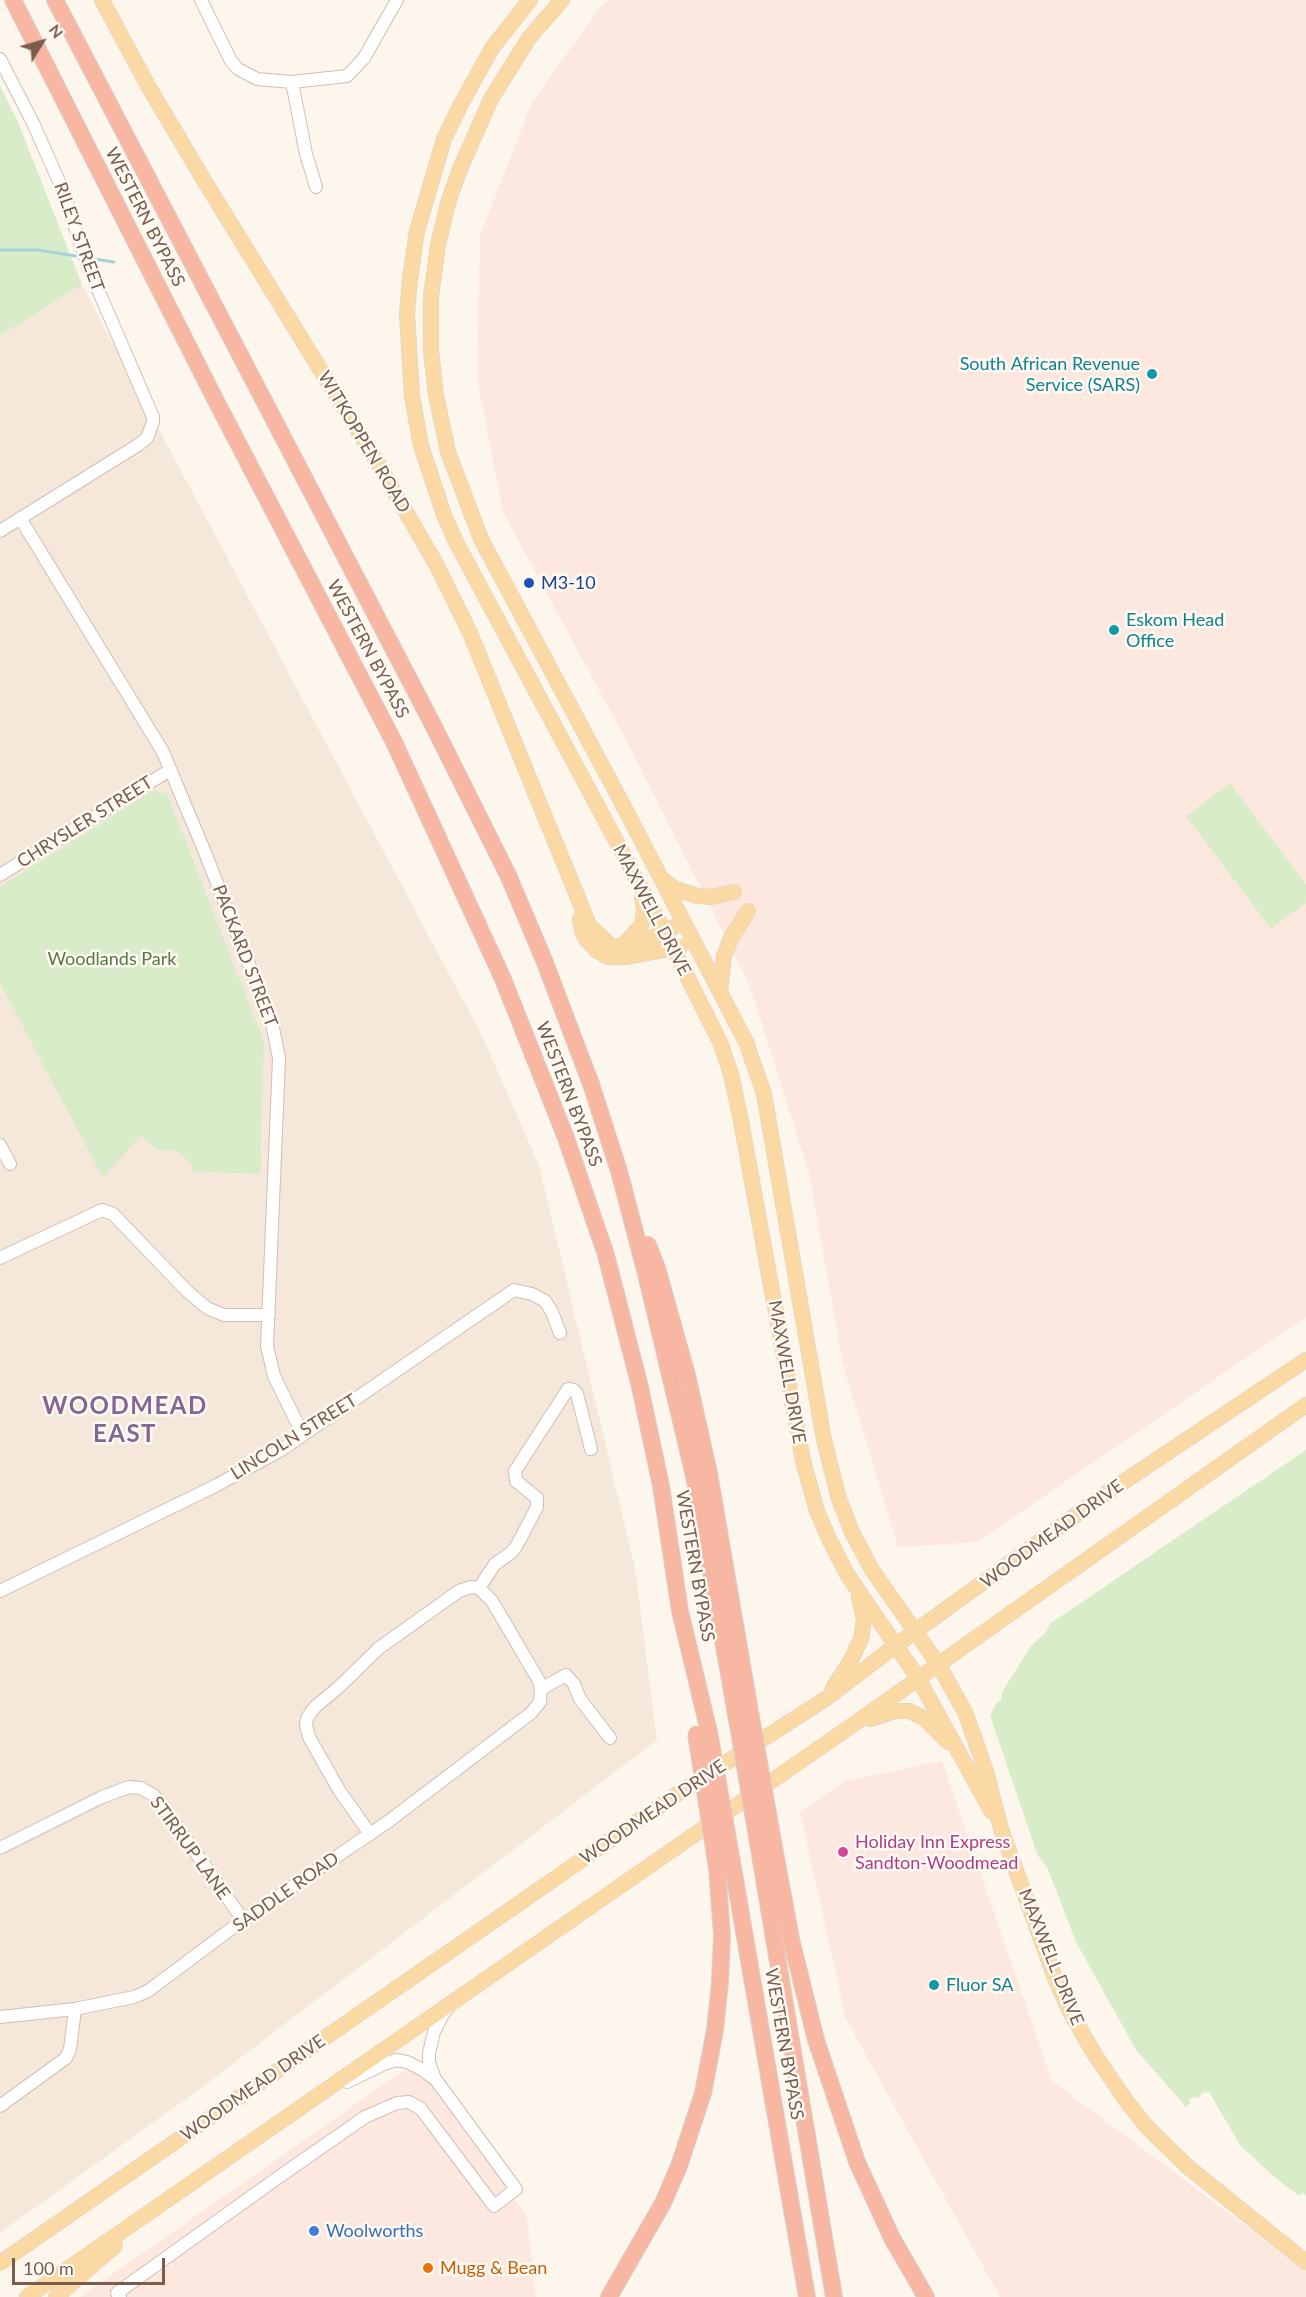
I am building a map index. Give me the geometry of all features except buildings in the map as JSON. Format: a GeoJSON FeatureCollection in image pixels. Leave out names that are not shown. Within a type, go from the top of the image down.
{"type":"FeatureCollection","features":[{"type":"Feature","properties":{"kind":"highway","name":"WESTERN BYPASS"},"geometry":{"type":"LineString","coordinates":[[13,0],[215,399],[394,742],[504,979],[566,1138],[606,1255],[640,1387],[659,1475],[680,1611],[725,1865],[807,2297]]}},
{"type":"Feature","properties":{"kind":"highway","name":"WESTERN BYPASS"},"geometry":{"type":"LineString","coordinates":[[55,0],[431,721],[508,876],[566,1017],[619,1171],[672,1378],[744,1718],[765,1840],[835,2297]]}},
{"type":"Feature","properties":{"kind":"highway"},"geometry":{"type":"LineString","coordinates":[[765,1840],[816,2040],[857,2162],[892,2238],[926,2297]]}},
{"type":"Feature","properties":{"kind":"highway"},"geometry":{"type":"LineString","coordinates":[[607,2297],[642,2242],[663,2203],[679,2166],[703,2093],[715,2030],[720,1983],[725,1865]]}},
{"type":"Feature","properties":{"kind":"main road","name":"WITKOPPEN ROAD"},"geometry":{"type":"LineString","coordinates":[[102,0],[147,84],[379,465],[436,564],[474,644],[589,926],[610,945],[624,947]]}},
{"type":"Feature","properties":{"kind":"main road","name":"MAXWELL DRIVE"},"geometry":{"type":"LineString","coordinates":[[530,0],[492,48],[444,139],[417,231],[407,314],[412,396],[421,446],[444,515],[514,651],[665,932],[716,1033],[731,1074],[751,1166],[803,1461],[822,1525],[847,1574],[918,1677],[1001,1829]]}},
{"type":"Feature","properties":{"kind":"main road","name":"MAXWELL DRIVE"},"geometry":{"type":"LineString","coordinates":[[562,0],[529,38],[491,99],[476,130],[448,203],[438,245],[431,296],[430,351],[436,395],[448,452],[481,539],[746,1042],[764,1094],[824,1440],[839,1498],[852,1532],[872,1570],[953,1687],[986,1771],[1001,1829],[1055,1978],[1070,2012],[1095,2055],[1127,2102],[1170,2151],[1306,2262]]}},
{"type":"Feature","properties":{"kind":"main road"},"geometry":{"type":"LineString","coordinates":[[514,651],[536,641]]}},
{"type":"Feature","properties":{"kind":"main road"},"geometry":{"type":"LineString","coordinates":[[660,878],[675,889],[698,896],[711,897],[734,892]]}},
{"type":"Feature","properties":{"kind":"main road"},"geometry":{"type":"LineString","coordinates":[[640,886],[644,917],[640,927],[624,947],[634,946],[684,922]]}},
{"type":"Feature","properties":{"kind":"main road","name":"WITKOPPEN ROAD"},"geometry":{"type":"LineString","coordinates":[[580,906],[582,932],[590,945],[608,957],[623,958],[673,949],[694,942]]}},
{"type":"Feature","properties":{"kind":"main road"},"geometry":{"type":"LineString","coordinates":[[720,991],[724,956],[731,938],[748,911]]}},
{"type":"Feature","properties":{"kind":"main road","name":"WOODMEAD DRIVE"},"geometry":{"type":"LineString","coordinates":[[0,2263],[674,1796],[827,1698],[1098,1499],[1306,1360]]}},
{"type":"Feature","properties":{"kind":"main road"},"geometry":{"type":"LineString","coordinates":[[27,2297],[844,1731],[1306,1404]]}},
{"type":"Feature","properties":{"kind":"main road"},"geometry":{"type":"LineString","coordinates":[[827,1698],[854,1655],[862,1633],[862,1607],[847,1574]]}},
{"type":"Feature","properties":{"kind":"main road"},"geometry":{"type":"LineString","coordinates":[[844,1731],[884,1713],[910,1711],[925,1719],[960,1755]]}},
{"type":"Feature","properties":{"kind":"main road"},"geometry":{"type":"LineString","coordinates":[[56,2297],[169,2199]]}},
{"type":"Feature","properties":{"kind":"main road","name":"MAXWELL DRIVE"},"geometry":{"type":"LineString","coordinates":[[1264,2230],[1306,2253]]}},
{"type":"Feature","properties":{"kind":"street"},"geometry":{"type":"LineString","coordinates":[[201,0],[231,61],[238,69],[257,79],[292,82],[340,78],[353,71],[364,58],[397,0]]}},
{"type":"Feature","properties":{"kind":"street","name":"RILEY STREET"},"geometry":{"type":"LineString","coordinates":[[0,59],[33,123],[61,186],[90,271],[153,417],[151,432],[138,445],[20,518]]}},
{"type":"Feature","properties":{"kind":"street"},"geometry":{"type":"LineString","coordinates":[[292,82],[306,154],[316,187]]}},
{"type":"Feature","properties":{"kind":"street"},"geometry":{"type":"LineString","coordinates":[[0,531],[20,518]]}},
{"type":"Feature","properties":{"kind":"street","name":"PACKARD STREET"},"geometry":{"type":"LineString","coordinates":[[20,518],[163,752],[272,1023],[279,1058],[268,1358],[274,1376],[303,1435]]}},
{"type":"Feature","properties":{"kind":"street","name":"CHRYSLER STREET"},"geometry":{"type":"LineString","coordinates":[[0,874],[170,770]]}},
{"type":"Feature","properties":{"kind":"street"},"geometry":{"type":"LineString","coordinates":[[0,1145],[10,1164]]}},
{"type":"Feature","properties":{"kind":"street"},"geometry":{"type":"LineString","coordinates":[[2,1252],[102,1210],[113,1214],[187,1291],[207,1308],[224,1315],[269,1315]]}},
{"type":"Feature","properties":{"kind":"street","name":"LINCOLN STREET"},"geometry":{"type":"LineString","coordinates":[[0,1591],[215,1486],[281,1450],[514,1290],[532,1294],[544,1301],[552,1312],[560,1333]]}},
{"type":"Feature","properties":{"kind":"street"},"geometry":{"type":"LineString","coordinates":[[479,1588],[495,1564],[518,1545],[537,1507],[537,1497],[516,1481],[515,1471],[568,1389],[574,1390],[577,1394],[591,1449]]}},
{"type":"Feature","properties":{"kind":"street"},"geometry":{"type":"LineString","coordinates":[[370,1834],[342,1794],[309,1737],[306,1725],[308,1718],[315,1707],[379,1648],[462,1589],[479,1588],[492,1601],[539,1682],[541,1694],[566,1675],[574,1684],[580,1699],[610,1738]]}},
{"type":"Feature","properties":{"kind":"street","name":"SADDLE ROAD"},"geometry":{"type":"LineString","coordinates":[[0,2017],[75,2009],[134,1997],[148,1991],[243,1920],[399,1814],[531,1713],[538,1706],[541,1694]]}},
{"type":"Feature","properties":{"kind":"street","name":"STIRRUP LANE"},"geometry":{"type":"LineString","coordinates":[[0,1848],[102,1797],[129,1787],[141,1788],[160,1802],[243,1920]]}},
{"type":"Feature","properties":{"kind":"street"},"geometry":{"type":"LineString","coordinates":[[120,2297],[117,2293],[365,2117],[401,2102],[416,2104],[421,2109],[494,2206],[516,2188],[436,2080],[429,2061],[434,2032],[442,2014],[456,1999]]}},
{"type":"Feature","properties":{"kind":"street"},"geometry":{"type":"LineString","coordinates":[[0,2106],[66,2058],[70,2049],[75,2009]]}},
{"type":"Feature","properties":{"kind":"street"},"geometry":{"type":"LineString","coordinates":[[314,2099],[384,2064],[396,2061],[414,2065],[436,2080]]}},
{"type":"Feature","properties":{"kind":"shaded area"},"geometry":{"type":"Polygon","coordinates":[[[608,0],[1306,0],[1306,1317],[977,1542],[898,1547],[843,1365],[809,1173],[750,986],[634,755],[503,512],[477,378],[480,236],[532,102],[602,5],[608,0]]]}},
{"type":"Feature","properties":{"kind":"shaded area","name":"WOODMEAD EAST"},"geometry":{"type":"Polygon","coordinates":[[[82,285],[481,1034],[539,1165],[635,1568],[657,1740],[201,2088],[0,2233],[0,336],[82,285]]]}},
{"type":"Feature","properties":{"kind":"shaded area"},"geometry":{"type":"Polygon","coordinates":[[[942,1761],[1052,2081],[1306,2271],[1306,2297],[1000,2297],[846,2019],[800,1812],[845,1781],[942,1761]]]}},
{"type":"Feature","properties":{"kind":"shaded area"},"geometry":{"type":"Polygon","coordinates":[[[417,2061],[527,2217],[536,2297],[80,2297],[417,2061]]]}},
{"type":"Feature","properties":{"kind":"green space"},"geometry":{"type":"Polygon","coordinates":[[[0,86],[18,122],[82,285],[0,336],[0,86]]]}},
{"type":"Feature","properties":{"kind":"green space"},"geometry":{"type":"Polygon","coordinates":[[[1230,783],[1306,884],[1306,903],[1271,929],[1186,816],[1230,783]]]}},
{"type":"Feature","properties":{"kind":"green space","name":"Woodlands Park"},"geometry":{"type":"Polygon","coordinates":[[[154,790],[167,794],[264,1042],[260,1174],[193,1172],[193,1165],[178,1151],[157,1150],[141,1135],[103,1178],[0,983],[0,887],[154,790]]]}},
{"type":"Feature","properties":{"kind":"green space"},"geometry":{"type":"Polygon","coordinates":[[[1306,1450],[1306,2195],[1303,2193],[1299,2196],[1240,2145],[1209,2092],[1202,2093],[1199,2098],[1189,2099],[1190,2103],[1186,2107],[1136,2050],[1076,1942],[1047,1867],[1038,1856],[990,1716],[1031,1646],[1045,1633],[1051,1623],[1306,1450]]]}},
{"type":"Feature","properties":{"kind":"waterway"},"geometry":{"type":"LineString","coordinates":[[0,250],[38,250],[76,256]]}},
{"type":"Feature","properties":{"kind":"waterway"},"geometry":{"type":"LineString","coordinates":[[94,259],[114,262]]}},
{"type":"Feature","properties":{"kind":"place","name":"South African Revenue Service (SARS)"},"geometry":{"type":"Point","coordinates":[1152,374]}},
{"type":"Feature","properties":{"kind":"place","name":"M3-10"},"geometry":{"type":"Point","coordinates":[529,583]}},
{"type":"Feature","properties":{"kind":"place","name":"Eskom Head Office"},"geometry":{"type":"Point","coordinates":[1114,630]}},
{"type":"Feature","properties":{"kind":"place","name":"Holiday Inn Express Sandton-Woodmead"},"geometry":{"type":"Point","coordinates":[843,1852]}},
{"type":"Feature","properties":{"kind":"place","name":"Fluor SA"},"geometry":{"type":"Point","coordinates":[934,1985]}},
{"type":"Feature","properties":{"kind":"place","name":"Woolworths"},"geometry":{"type":"Point","coordinates":[314,2231]}},
{"type":"Feature","properties":{"kind":"place","name":"Mugg & Bean"},"geometry":{"type":"Point","coordinates":[428,2268]}},
{"type":"Feature","properties":{"kind":"district","name":"WOODMEAD EAST"},"geometry":{"type":"Point","coordinates":[125,1420]}}]}
